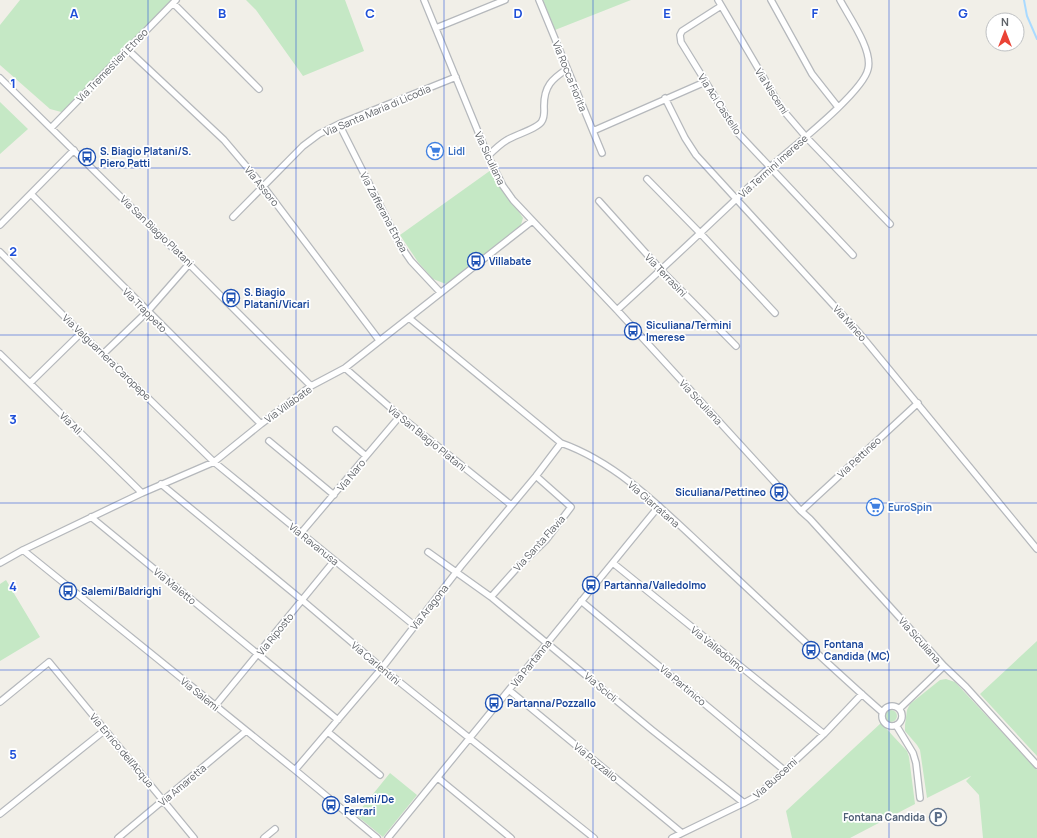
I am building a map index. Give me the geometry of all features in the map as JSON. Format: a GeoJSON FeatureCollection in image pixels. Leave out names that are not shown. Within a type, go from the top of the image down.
{"type":"FeatureCollection","features":[{"type":"Feature","properties":{"kind":"street","name":"Via Siculiana"},"geometry":{"type":"LineString","coordinates":[[424,0],[488,156],[508,193],[532,221],[617,310],[1037,765]]}},
{"type":"Feature","properties":{"kind":"street"},"geometry":{"type":"LineString","coordinates":[[436,28],[505,0]]}},
{"type":"Feature","properties":{"kind":"street","name":"Via Rocca Fiorita"},"geometry":{"type":"LineString","coordinates":[[539,0],[602,153]]}},
{"type":"Feature","properties":{"kind":"street","name":"Via Niscemi"},"geometry":{"type":"LineString","coordinates":[[718,0],[777,102],[806,137],[890,224]]}},
{"type":"Feature","properties":{"kind":"street"},"geometry":{"type":"LineString","coordinates":[[771,0],[812,74],[838,107]]}},
{"type":"Feature","properties":{"kind":"street","name":"Via Termini Imerese"},"geometry":{"type":"LineString","coordinates":[[617,310],[736,199],[806,137],[862,82],[867,74],[869,63],[868,53],[840,0]]}},
{"type":"Feature","properties":{"kind":"street","name":"Via Tremestieri Etneo"},"geometry":{"type":"LineString","coordinates":[[51,128],[175,1],[259,89]]}},
{"type":"Feature","properties":{"kind":"street","name":"Via Aci Castello"},"geometry":{"type":"LineString","coordinates":[[721,6],[684,29],[680,35],[681,42],[736,130],[770,168],[854,255]]}},
{"type":"Feature","properties":{"kind":"street","name":"Via Assoro"},"geometry":{"type":"LineString","coordinates":[[127,49],[224,140],[263,186],[379,340]]}},
{"type":"Feature","properties":{"kind":"street"},"geometry":{"type":"LineString","coordinates":[[488,156],[506,140],[536,127],[542,122],[544,116],[545,95],[548,86],[567,69]]}},
{"type":"Feature","properties":{"kind":"street","name":"Via Santa Maria di Licodia"},"geometry":{"type":"LineString","coordinates":[[233,217],[303,146],[319,134],[456,77]]}},
{"type":"Feature","properties":{"kind":"street","name":"Via San Biagio Platani"},"geometry":{"type":"LineString","coordinates":[[0,78],[312,386]]}},
{"type":"Feature","properties":{"kind":"street"},"geometry":{"type":"LineString","coordinates":[[593,131],[665,98],[705,82]]}},
{"type":"Feature","properties":{"kind":"street","name":"Via Mineo"},"geometry":{"type":"LineString","coordinates":[[665,98],[690,146],[736,199],[860,334],[1037,549]]}},
{"type":"Feature","properties":{"kind":"street","name":"Via Zafferana Etnea"},"geometry":{"type":"LineString","coordinates":[[340,124],[400,245],[411,261],[440,292]]}},
{"type":"Feature","properties":{"kind":"street"},"geometry":{"type":"LineString","coordinates":[[0,226],[74,150]]}},
{"type":"Feature","properties":{"kind":"street"},"geometry":{"type":"LineString","coordinates":[[648,179],[775,313]]}},
{"type":"Feature","properties":{"kind":"street","name":"Via Trappeto"},"geometry":{"type":"LineString","coordinates":[[31,194],[147,312],[261,424]]}},
{"type":"Feature","properties":{"kind":"street","name":"Via Terrasini"},"geometry":{"type":"LineString","coordinates":[[599,201],[661,270],[736,346]]}},
{"type":"Feature","properties":{"kind":"street","name":"Via Villabate"},"geometry":{"type":"LineString","coordinates":[[0,563],[23,550],[91,517],[161,484],[214,462],[261,424],[312,386],[345,368],[532,221]]}},
{"type":"Feature","properties":{"kind":"street","name":"Via Valguarnera Caropepe"},"geometry":{"type":"LineString","coordinates":[[0,252],[214,462]]}},
{"type":"Feature","properties":{"kind":"street"},"geometry":{"type":"LineString","coordinates":[[103,354],[147,312],[189,264]]}},
{"type":"Feature","properties":{"kind":"street","name":"Via Giarratana"},"geometry":{"type":"LineString","coordinates":[[409,318],[561,443],[592,456],[620,475],[659,506],[882,712]]}},
{"type":"Feature","properties":{"kind":"street"},"geometry":{"type":"LineString","coordinates":[[30,383],[81,333]]}},
{"type":"Feature","properties":{"kind":"street","name":"Via Alì"},"geometry":{"type":"LineString","coordinates":[[0,354],[142,493]]}},
{"type":"Feature","properties":{"kind":"street","name":"Via San Biagio Platani"},"geometry":{"type":"LineString","coordinates":[[345,368],[400,416],[511,506]]}},
{"type":"Feature","properties":{"kind":"street","name":"Via Pettineo"},"geometry":{"type":"LineString","coordinates":[[801,511],[918,403]]}},
{"type":"Feature","properties":{"kind":"street","name":"Via Naro"},"geometry":{"type":"LineString","coordinates":[[302,533],[400,416]]}},
{"type":"Feature","properties":{"kind":"street"},"geometry":{"type":"LineString","coordinates":[[336,430],[366,456]]}},
{"type":"Feature","properties":{"kind":"street"},"geometry":{"type":"LineString","coordinates":[[269,441],[334,495]]}},
{"type":"Feature","properties":{"kind":"street","name":"Via Aragona"},"geometry":{"type":"LineString","coordinates":[[295,770],[382,668],[561,443]]}},
{"type":"Feature","properties":{"kind":"street","name":"Via Ravanusa"},"geometry":{"type":"LineString","coordinates":[[214,462],[415,626]]}},
{"type":"Feature","properties":{"kind":"street","name":"Via Santa Flavia"},"geometry":{"type":"LineString","coordinates":[[491,597],[516,569],[546,540],[572,507],[536,476]]}},
{"type":"Feature","properties":{"kind":"street","name":"Via Carlentini"},"geometry":{"type":"LineString","coordinates":[[161,484],[382,668],[594,838]]}},
{"type":"Feature","properties":{"kind":"street","name":"Via Partanna"},"geometry":{"type":"LineString","coordinates":[[388,838],[659,506]]}},
{"type":"Feature","properties":{"kind":"street","name":"Via Maletto"},"geometry":{"type":"LineString","coordinates":[[91,517],[338,720]]}},
{"type":"Feature","properties":{"kind":"street","name":"Via Salemi"},"geometry":{"type":"LineString","coordinates":[[23,550],[377,838]]}},
{"type":"Feature","properties":{"kind":"street","name":"Via Scicli"},"geometry":{"type":"LineString","coordinates":[[428,552],[458,572],[548,642],[652,730],[744,803]]}},
{"type":"Feature","properties":{"kind":"street","name":"Via Riposto"},"geometry":{"type":"LineString","coordinates":[[214,706],[334,561]]}},
{"type":"Feature","properties":{"kind":"street","name":"Via Valledolmo"},"geometry":{"type":"LineString","coordinates":[[613,563],[824,734]]}},
{"type":"Feature","properties":{"kind":"street","name":"Via Partinico"},"geometry":{"type":"LineString","coordinates":[[582,601],[784,770]]}},
{"type":"Feature","properties":{"kind":"street","name":"Via Enrico dell'Acqua"},"geometry":{"type":"LineString","coordinates":[[0,702],[49,662],[194,838]]}},
{"type":"Feature","properties":{"kind":"street"},"geometry":{"type":"LineString","coordinates":[[899,709],[944,666]]}},
{"type":"Feature","properties":{"kind":"street","name":"Via Pozzallo"},"geometry":{"type":"LineString","coordinates":[[509,690],[682,833]]}},
{"type":"Feature","properties":{"kind":"street","name":"Via Buscemi"},"geometry":{"type":"LineString","coordinates":[[672,838],[744,803],[760,793],[824,734],[862,694]]}},
{"type":"Feature","properties":{"kind":"street"},"geometry":{"type":"LineString","coordinates":[[896,706],[899,709],[902,717],[896,725],[884,723],[882,712],[886,707],[896,706]]}},
{"type":"Feature","properties":{"kind":"street"},"geometry":{"type":"LineString","coordinates":[[896,725],[913,753],[916,763],[920,798]]}},
{"type":"Feature","properties":{"kind":"street"},"geometry":{"type":"LineString","coordinates":[[0,814],[105,730]]}},
{"type":"Feature","properties":{"kind":"street","name":"Via Amaretta"},"geometry":{"type":"LineString","coordinates":[[118,838],[246,731]]}},
{"type":"Feature","properties":{"kind":"street"},"geometry":{"type":"LineString","coordinates":[[328,732],[380,775]]}},
{"type":"Feature","properties":{"kind":"street"},"geometry":{"type":"LineString","coordinates":[[438,778],[512,838]]}},
{"type":"Feature","properties":{"kind":"street"},"geometry":{"type":"LineString","coordinates":[[264,838],[275,829]]}},
{"type":"Feature","properties":{"kind":"green space"},"geometry":{"type":"Polygon","coordinates":[[[20,0],[176,0],[65,113],[50,109],[0,65],[0,25],[20,0]]]}},
{"type":"Feature","properties":{"kind":"green space"},"geometry":{"type":"Polygon","coordinates":[[[246,0],[345,0],[364,51],[303,76],[256,10],[246,0]]]}},
{"type":"Feature","properties":{"kind":"green space"},"geometry":{"type":"Polygon","coordinates":[[[543,0],[631,0],[555,30],[543,0]]]}},
{"type":"Feature","properties":{"kind":"green space"},"geometry":{"type":"Polygon","coordinates":[[[0,102],[28,129],[0,154],[0,102]]]}},
{"type":"Feature","properties":{"kind":"green space"},"geometry":{"type":"Polygon","coordinates":[[[491,170],[523,218],[520,228],[446,284],[433,279],[418,262],[400,235],[491,170]]]}},
{"type":"Feature","properties":{"kind":"green space"},"geometry":{"type":"Polygon","coordinates":[[[6,580],[40,637],[0,661],[0,584],[6,580]]]}},
{"type":"Feature","properties":{"kind":"green space"},"geometry":{"type":"Polygon","coordinates":[[[1037,641],[1037,756],[980,694],[1037,641]]]}},
{"type":"Feature","properties":{"kind":"green space"},"geometry":{"type":"Polygon","coordinates":[[[946,679],[955,682],[1037,770],[1037,838],[983,838],[979,795],[966,781],[971,776],[927,798],[920,750],[905,731],[907,710],[910,704],[940,680],[946,679]]]}},
{"type":"Feature","properties":{"kind":"green space"},"geometry":{"type":"Polygon","coordinates":[[[891,710],[895,712],[897,716],[895,720],[891,722],[887,720],[885,716],[887,712],[891,710]]]}},
{"type":"Feature","properties":{"kind":"green space"},"geometry":{"type":"Polygon","coordinates":[[[881,723],[907,751],[915,804],[850,838],[792,838],[786,811],[881,723]]]}},
{"type":"Feature","properties":{"kind":"green space"},"geometry":{"type":"Polygon","coordinates":[[[390,773],[417,795],[383,837],[356,815],[390,773]]]}},
{"type":"Feature","properties":{"kind":"waterway"},"geometry":{"type":"LineString","coordinates":[[1024,0],[1027,16],[1037,39]]}},
{"type":"Feature","properties":{"kind":"place","name":"Lidl"},"geometry":{"type":"Point","coordinates":[435,151]}},
{"type":"Feature","properties":{"kind":"place","name":"S. Biagio Platani/S. Piero Patti"},"geometry":{"type":"Point","coordinates":[87,157]}},
{"type":"Feature","properties":{"kind":"place","name":"Villabate"},"geometry":{"type":"Point","coordinates":[476,261]}},
{"type":"Feature","properties":{"kind":"place","name":"S. Biagio Platani/Vicari"},"geometry":{"type":"Point","coordinates":[231,298]}},
{"type":"Feature","properties":{"kind":"place","name":"Siculiana/Termini Imerese"},"geometry":{"type":"Point","coordinates":[633,331]}},
{"type":"Feature","properties":{"kind":"place","name":"Siculiana/Pettineo"},"geometry":{"type":"Point","coordinates":[779,492]}},
{"type":"Feature","properties":{"kind":"place","name":"EuroSpin"},"geometry":{"type":"Point","coordinates":[875,507]}},
{"type":"Feature","properties":{"kind":"place","name":"Partanna/Valledolmo"},"geometry":{"type":"Point","coordinates":[591,585]}},
{"type":"Feature","properties":{"kind":"place","name":"Salemi/Baldrighi"},"geometry":{"type":"Point","coordinates":[68,591]}},
{"type":"Feature","properties":{"kind":"place","name":"Fontana Candida (MC)"},"geometry":{"type":"Point","coordinates":[811,650]}},
{"type":"Feature","properties":{"kind":"place","name":"Partanna/Pozzallo"},"geometry":{"type":"Point","coordinates":[494,703]}},
{"type":"Feature","properties":{"kind":"place","name":"Salemi/De Ferrari"},"geometry":{"type":"Point","coordinates":[331,805]}},
{"type":"Feature","properties":{"kind":"place","name":"Fontana Candida"},"geometry":{"type":"Point","coordinates":[938,817]}}]}
